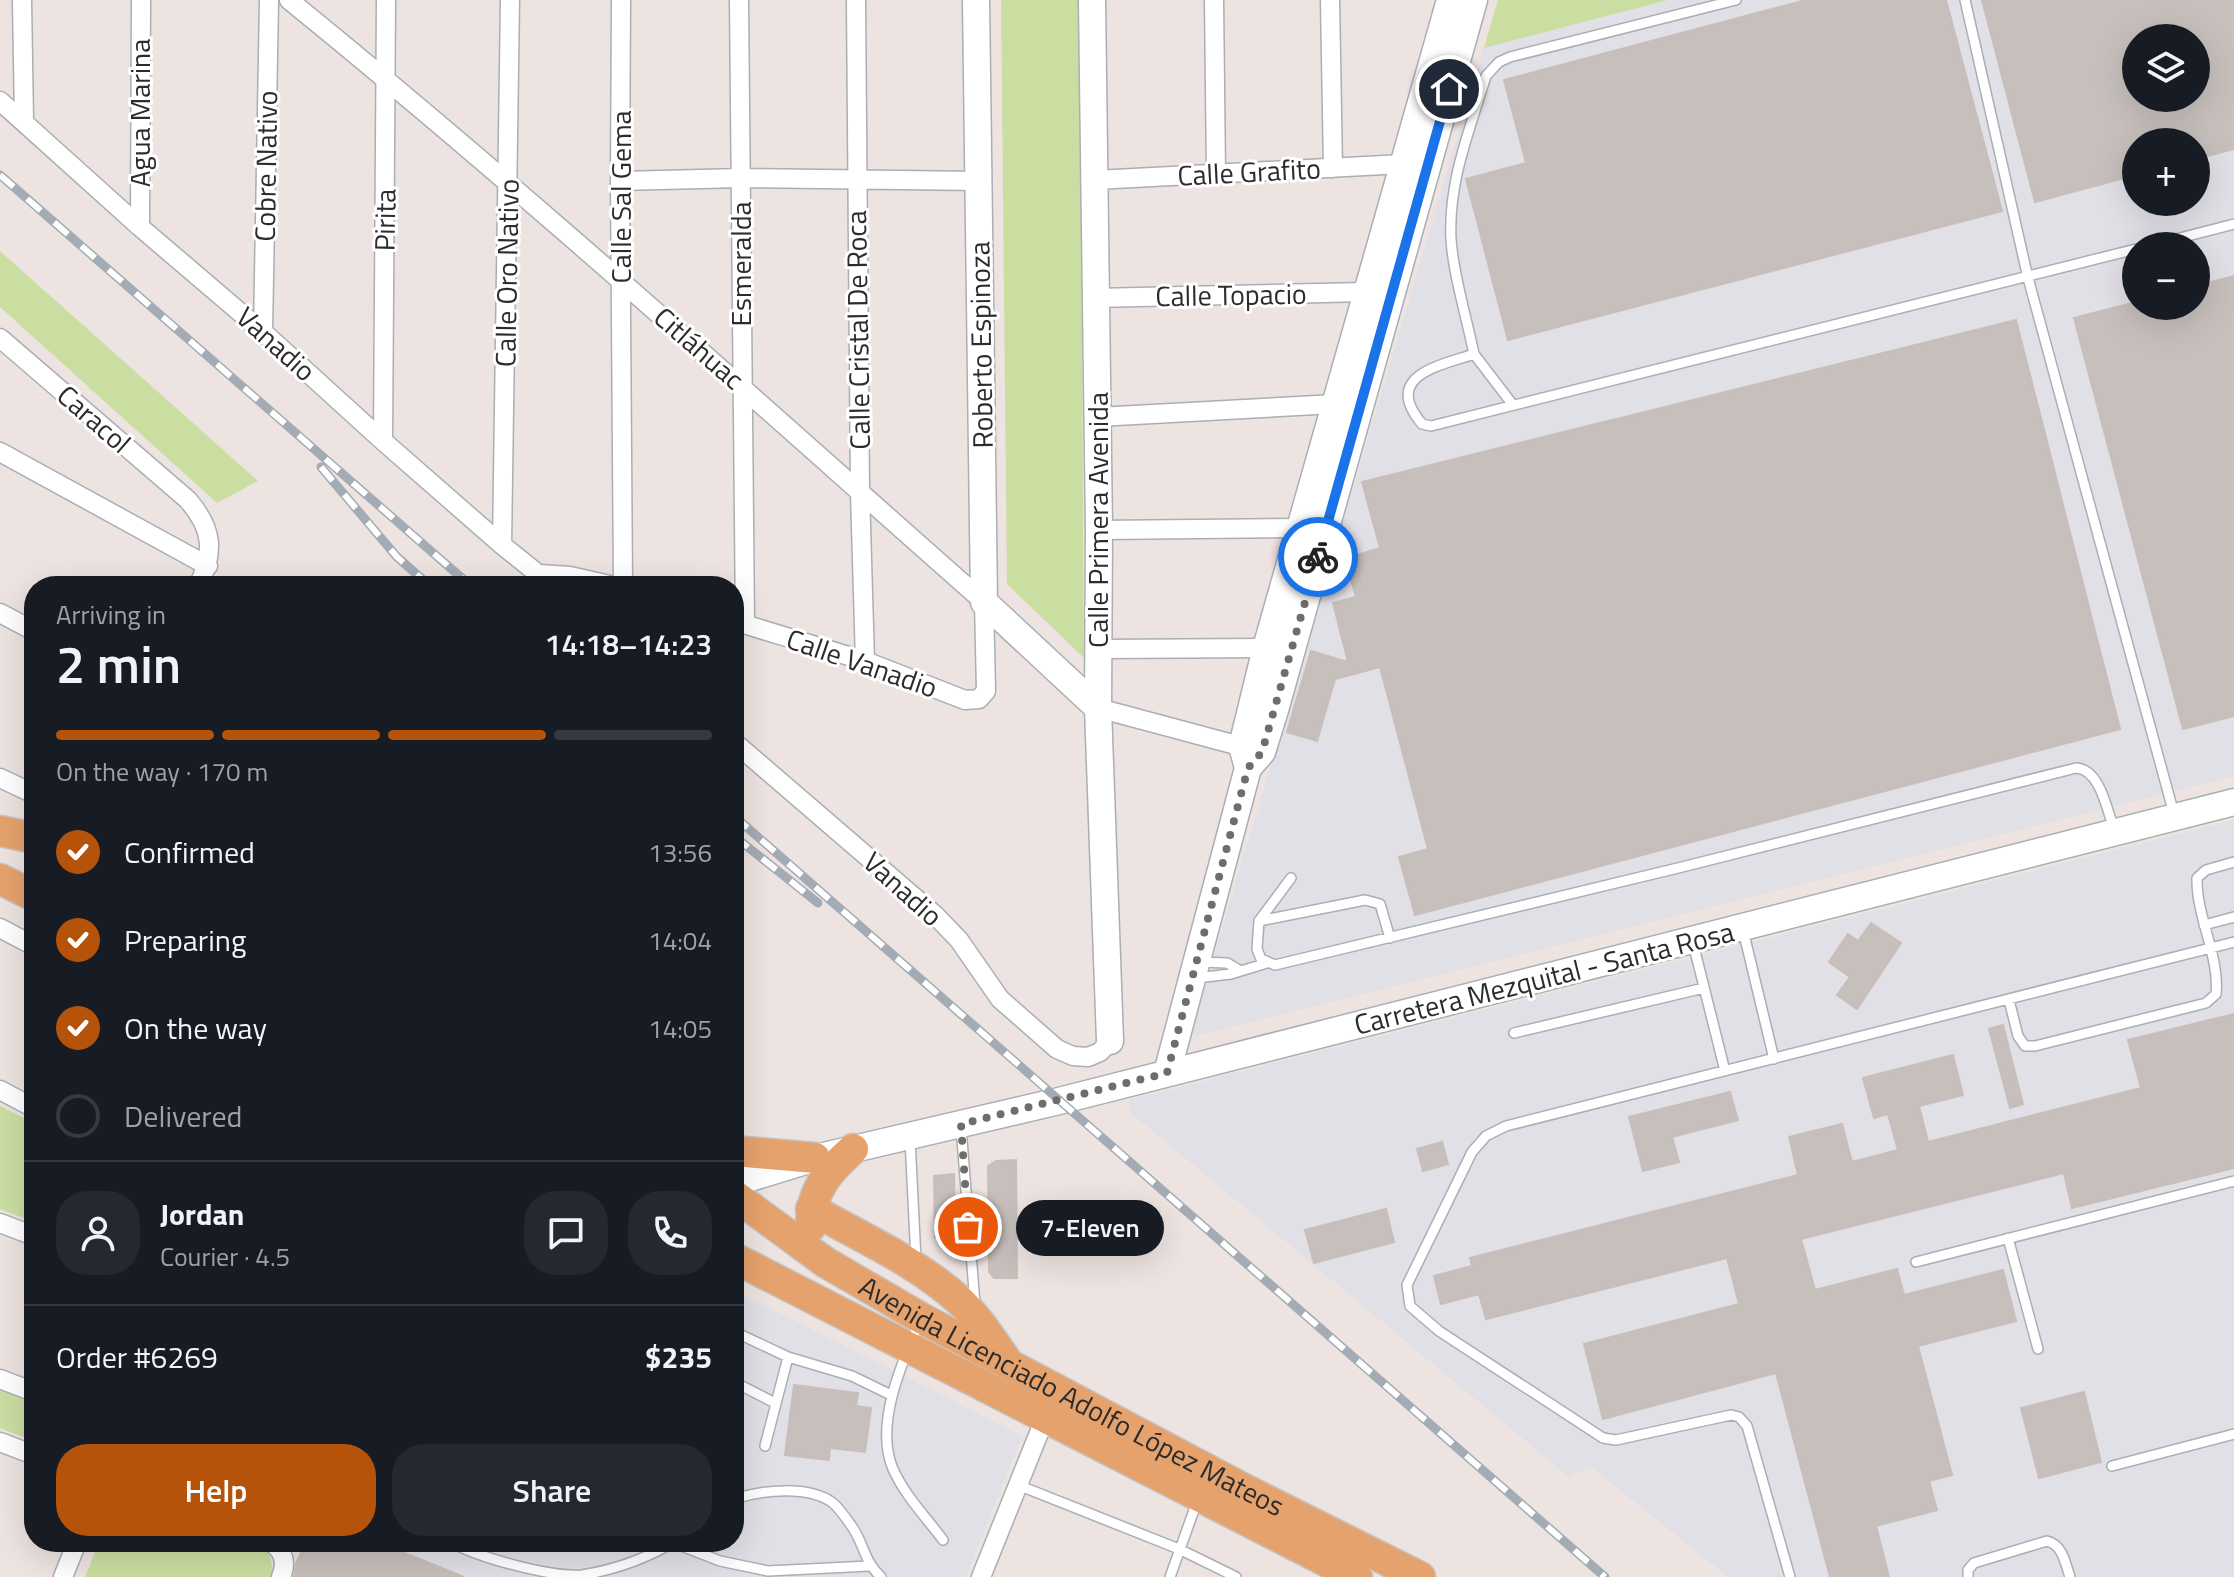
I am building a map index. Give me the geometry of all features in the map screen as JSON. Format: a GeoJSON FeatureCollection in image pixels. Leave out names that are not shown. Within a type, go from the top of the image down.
{"type":"FeatureCollection","features":[{"type":"Feature","properties":{"kind":"main road"},"geometry":{"type":"LineString","coordinates":[[0,831],[24,836]]}},
{"type":"Feature","properties":{"kind":"main road"},"geometry":{"type":"LineString","coordinates":[[0,879],[24,891]]}},
{"type":"Feature","properties":{"kind":"main road"},"geometry":{"type":"LineString","coordinates":[[825,1262],[811,1226],[811,1209],[824,1177],[853,1149]]}},
{"type":"Feature","properties":{"kind":"main road"},"geometry":{"type":"LineString","coordinates":[[744,1152],[815,1158]]}},
{"type":"Feature","properties":{"kind":"main road","name":"Avenida Licenciado Adolfo López Mateos"},"geometry":{"type":"LineString","coordinates":[[744,1202],[825,1262],[921,1318],[1012,1368],[1420,1577]]}},
{"type":"Feature","properties":{"kind":"main road"},"geometry":{"type":"LineString","coordinates":[[811,1209],[916,1268],[960,1301],[1012,1368]]}},
{"type":"Feature","properties":{"kind":"main road","name":"Avenida Licenciado Adolfo López Mateos"},"geometry":{"type":"LineString","coordinates":[[744,1263],[1357,1577]]}},
{"type":"Feature","properties":{"kind":"street"},"geometry":{"type":"LineString","coordinates":[[22,0],[24,121]]}},
{"type":"Feature","properties":{"kind":"street","name":"Agua Marina"},"geometry":{"type":"LineString","coordinates":[[140,227],[141,0]]}},
{"type":"Feature","properties":{"kind":"street","name":"Cobre Nativo"},"geometry":{"type":"LineString","coordinates":[[263,332],[269,0]]}},
{"type":"Feature","properties":{"kind":"street","name":"Citláhuac"},"geometry":{"type":"LineString","coordinates":[[289,0],[387,80],[742,385],[1098,708]]}},
{"type":"Feature","properties":{"kind":"street","name":"Pirita"},"geometry":{"type":"LineString","coordinates":[[383,441],[386,0]]}},
{"type":"Feature","properties":{"kind":"street","name":"Calle Oro Nativo"},"geometry":{"type":"LineString","coordinates":[[502,545],[510,0]]}},
{"type":"Feature","properties":{"kind":"street","name":"Calle Sal Gema"},"geometry":{"type":"LineString","coordinates":[[621,0],[623,576]]}},
{"type":"Feature","properties":{"kind":"street","name":"Esmeralda"},"geometry":{"type":"LineString","coordinates":[[739,0],[740,576]]}},
{"type":"Feature","properties":{"kind":"street","name":"Calle Cristal De Roca"},"geometry":{"type":"LineString","coordinates":[[856,0],[860,492],[865,661]]}},
{"type":"Feature","properties":{"kind":"street","name":"Roberto Espinoza"},"geometry":{"type":"LineString","coordinates":[[976,0],[986,691]]}},
{"type":"Feature","properties":{"kind":"street","name":"Calle Primera Avenida"},"geometry":{"type":"LineString","coordinates":[[1092,0],[1099,530],[1098,708],[1110,1041]]}},
{"type":"Feature","properties":{"kind":"street"},"geometry":{"type":"LineString","coordinates":[[1214,0],[1216,175]]}},
{"type":"Feature","properties":{"kind":"street"},"geometry":{"type":"LineString","coordinates":[[1330,0],[1333,168]]}},
{"type":"Feature","properties":{"kind":"street"},"geometry":{"type":"LineString","coordinates":[[1251,755],[1266,648],[1301,528],[1346,409],[1366,292],[1450,0]]}},
{"type":"Feature","properties":{"kind":"street"},"geometry":{"type":"LineString","coordinates":[[1167,1073],[1346,409],[1474,0]]}},
{"type":"Feature","properties":{"kind":"street","name":"Vanadio"},"geometry":{"type":"LineString","coordinates":[[0,101],[383,441],[541,576]]}},
{"type":"Feature","properties":{"kind":"street","name":"Calle Grafito"},"geometry":{"type":"LineString","coordinates":[[1095,180],[1403,164]]}},
{"type":"Feature","properties":{"kind":"street"},"geometry":{"type":"LineString","coordinates":[[620,181],[741,178],[979,181]]}},
{"type":"Feature","properties":{"kind":"street","name":"Calle Topacio"},"geometry":{"type":"LineString","coordinates":[[1095,298],[1366,292]]}},
{"type":"Feature","properties":{"kind":"street","name":"Caracol"},"geometry":{"type":"LineString","coordinates":[[0,338],[188,500],[206,527],[210,555],[208,566]]}},
{"type":"Feature","properties":{"kind":"street"},"geometry":{"type":"LineString","coordinates":[[1098,417],[1346,409]]}},
{"type":"Feature","properties":{"kind":"street"},"geometry":{"type":"LineString","coordinates":[[0,452],[208,566],[203,576]]}},
{"type":"Feature","properties":{"kind":"street"},"geometry":{"type":"LineString","coordinates":[[1099,530],[1301,528]]}},
{"type":"Feature","properties":{"kind":"street"},"geometry":{"type":"LineString","coordinates":[[0,613],[24,626]]}},
{"type":"Feature","properties":{"kind":"street","name":"Calle Vanadio"},"geometry":{"type":"LineString","coordinates":[[744,623],[865,661],[965,700],[979,699],[986,691]]}},
{"type":"Feature","properties":{"kind":"street"},"geometry":{"type":"LineString","coordinates":[[1100,649],[1266,648]]}},
{"type":"Feature","properties":{"kind":"street"},"geometry":{"type":"LineString","coordinates":[[1098,708],[1251,755]]}},
{"type":"Feature","properties":{"kind":"street","name":"Vanadio"},"geometry":{"type":"LineString","coordinates":[[744,751],[935,915],[959,940],[1000,999],[1057,1049],[1073,1056],[1088,1057],[1100,1052],[1110,1041]]}},
{"type":"Feature","properties":{"kind":"street"},"geometry":{"type":"LineString","coordinates":[[0,778],[24,789]]}},
{"type":"Feature","properties":{"kind":"street","name":"Carretera Mezquital - Santa Rosa"},"geometry":{"type":"LineString","coordinates":[[744,1180],[815,1158],[1167,1073],[2234,802]]}},
{"type":"Feature","properties":{"kind":"street"},"geometry":{"type":"LineString","coordinates":[[0,928],[24,941]]}},
{"type":"Feature","properties":{"kind":"street"},"geometry":{"type":"LineString","coordinates":[[0,1090],[24,1103]]}},
{"type":"Feature","properties":{"kind":"street"},"geometry":{"type":"LineString","coordinates":[[0,1223],[24,1232]]}},
{"type":"Feature","properties":{"kind":"street"},"geometry":{"type":"LineString","coordinates":[[0,1379],[24,1388]]}},
{"type":"Feature","properties":{"kind":"street"},"geometry":{"type":"LineString","coordinates":[[981,1577],[1045,1418]]}},
{"type":"Feature","properties":{"kind":"street"},"geometry":{"type":"LineString","coordinates":[[0,1442],[24,1451]]}},
{"type":"Feature","properties":{"kind":"street"},"geometry":{"type":"LineString","coordinates":[[63,1577],[73,1552]]}},
{"type":"Feature","properties":{"kind":"street"},"geometry":{"type":"LineString","coordinates":[[280,1552],[284,1567],[281,1577]]}},
{"type":"Feature","properties":{"kind":"lane"},"geometry":{"type":"LineString","coordinates":[[1513,405],[1474,354],[1451,241],[1454,181],[1486,76],[1492,67],[1510,57],[1736,0]]}},
{"type":"Feature","properties":{"kind":"lane"},"geometry":{"type":"LineString","coordinates":[[1965,0],[2028,278],[2175,817]]}},
{"type":"Feature","properties":{"kind":"lane"},"geometry":{"type":"LineString","coordinates":[[2203,232],[2234,224]]}},
{"type":"Feature","properties":{"kind":"lane"},"geometry":{"type":"LineString","coordinates":[[1474,354],[1416,375],[1409,397],[1422,424],[1431,426],[2122,253]]}},
{"type":"Feature","properties":{"kind":"lane"},"geometry":{"type":"LineString","coordinates":[[1291,878],[1259,921],[1257,949],[1261,959],[1275,965],[2076,768],[2083,768],[2094,778],[2116,832]]}},
{"type":"Feature","properties":{"kind":"lane"},"geometry":{"type":"LineString","coordinates":[[2009,1000],[2018,1036],[2025,1046],[2206,1003],[2216,994],[2217,981],[2197,878],[2206,870],[2234,862]]}},
{"type":"Feature","properties":{"kind":"lane"},"geometry":{"type":"LineString","coordinates":[[1259,921],[1372,899],[1383,908],[1390,938]]}},
{"type":"Feature","properties":{"kind":"lane"},"geometry":{"type":"LineString","coordinates":[[2204,925],[2234,917]]}},
{"type":"Feature","properties":{"kind":"lane"},"geometry":{"type":"LineString","coordinates":[[1742,927],[1774,1059]]}},
{"type":"Feature","properties":{"kind":"lane"},"geometry":{"type":"LineString","coordinates":[[1692,940],[1725,1071]]}},
{"type":"Feature","properties":{"kind":"lane"},"geometry":{"type":"LineString","coordinates":[[1790,1577],[1747,1426],[1739,1417],[1731,1415],[1616,1440],[1603,1438],[1421,1318],[1410,1306],[1407,1285],[1472,1152],[1486,1136],[1506,1126],[2234,942]]}},
{"type":"Feature","properties":{"kind":"lane"},"geometry":{"type":"LineString","coordinates":[[1195,971],[1227,963],[1239,970]]}},
{"type":"Feature","properties":{"kind":"lane"},"geometry":{"type":"LineString","coordinates":[[1195,971],[1231,974],[1267,963]]}},
{"type":"Feature","properties":{"kind":"lane"},"geometry":{"type":"LineString","coordinates":[[1514,1033],[1704,988]]}},
{"type":"Feature","properties":{"kind":"lane"},"geometry":{"type":"LineString","coordinates":[[961,1124],[976,1318]]}},
{"type":"Feature","properties":{"kind":"lane"},"geometry":{"type":"LineString","coordinates":[[910,1136],[916,1268]]}},
{"type":"Feature","properties":{"kind":"lane"},"geometry":{"type":"LineString","coordinates":[[1916,1262],[2234,1181]]}},
{"type":"Feature","properties":{"kind":"lane"},"geometry":{"type":"LineString","coordinates":[[2008,1238],[2038,1349]]}},
{"type":"Feature","properties":{"kind":"lane"},"geometry":{"type":"LineString","coordinates":[[921,1318],[891,1395],[887,1441],[891,1465],[905,1491],[943,1540]]}},
{"type":"Feature","properties":{"kind":"lane"},"geometry":{"type":"LineString","coordinates":[[744,1336],[788,1357],[833,1369],[891,1395]]}},
{"type":"Feature","properties":{"kind":"lane"},"geometry":{"type":"LineString","coordinates":[[765,1446],[788,1357]]}},
{"type":"Feature","properties":{"kind":"lane"},"geometry":{"type":"LineString","coordinates":[[744,1387],[775,1403]]}},
{"type":"Feature","properties":{"kind":"lane"},"geometry":{"type":"LineString","coordinates":[[2112,1466],[2234,1434]]}},
{"type":"Feature","properties":{"kind":"lane"},"geometry":{"type":"LineString","coordinates":[[1017,1485],[1179,1549],[1236,1577]]}},
{"type":"Feature","properties":{"kind":"lane"},"geometry":{"type":"LineString","coordinates":[[744,1496],[800,1491],[833,1503],[854,1529],[869,1566],[881,1577]]}},
{"type":"Feature","properties":{"kind":"lane"},"geometry":{"type":"LineString","coordinates":[[1170,1577],[1199,1496]]}},
{"type":"Feature","properties":{"kind":"lane"},"geometry":{"type":"LineString","coordinates":[[1968,1577],[1968,1570],[1974,1563],[2047,1541],[2055,1543],[2061,1551],[2070,1577]]}},
{"type":"Feature","properties":{"kind":"lane"},"geometry":{"type":"LineString","coordinates":[[469,1552],[531,1570],[579,1576],[630,1562],[652,1552]]}},
{"type":"Feature","properties":{"kind":"lane"},"geometry":{"type":"LineString","coordinates":[[698,1552],[720,1561],[768,1571],[869,1566]]}},
{"type":"Feature","properties":{"kind":"shaded area"},"geometry":{"type":"Polygon","coordinates":[[[1668,0],[2234,0],[2234,776],[1190,1037],[1484,48],[1668,0]]]}},
{"type":"Feature","properties":{"kind":"shaded area"},"geometry":{"type":"Polygon","coordinates":[[[2234,820],[2234,1577],[1728,1577],[1590,1466],[1569,1477],[1130,1112],[1129,1100],[2234,820]]]}},
{"type":"Feature","properties":{"kind":"shaded area"},"geometry":{"type":"Polygon","coordinates":[[[744,1295],[1022,1436],[966,1577],[292,1577],[305,1552],[744,1552],[744,1295]]]}},
{"type":"Feature","properties":{"kind":"green space"},"geometry":{"type":"Polygon","coordinates":[[[1001,0],[1080,0],[1084,658],[1007,584],[1001,0]]]}},
{"type":"Feature","properties":{"kind":"green space"},"geometry":{"type":"Polygon","coordinates":[[[1498,0],[1668,0],[1484,48],[1498,0]]]}},
{"type":"Feature","properties":{"kind":"green space"},"geometry":{"type":"Polygon","coordinates":[[[0,251],[258,481],[217,503],[0,307],[0,251]]]}},
{"type":"Feature","properties":{"kind":"green space"},"geometry":{"type":"Polygon","coordinates":[[[0,1106],[24,1118],[24,1218],[0,1209],[0,1106]]]}},
{"type":"Feature","properties":{"kind":"green space"},"geometry":{"type":"Polygon","coordinates":[[[0,1382],[24,1391],[24,1437],[0,1428],[0,1382]]]}},
{"type":"Feature","properties":{"kind":"green space"},"geometry":{"type":"Polygon","coordinates":[[[95,1552],[269,1552],[274,1575],[273,1577],[85,1577],[95,1552]]]}},
{"type":"Feature","properties":{"kind":"building"},"geometry":{"type":"Polygon","coordinates":[[[1806,0],[1946,0],[2002,211],[1508,340],[1466,179],[1526,163],[1504,80],[1806,0]]]}},
{"type":"Feature","properties":{"kind":"building"},"geometry":{"type":"Polygon","coordinates":[[[1982,0],[2234,0],[2234,149],[2210,155],[2210,128],[2122,128],[2122,179],[2035,202],[1982,0]]]}},
{"type":"Feature","properties":{"kind":"building"},"geometry":{"type":"Polygon","coordinates":[[[2234,276],[2234,716],[2183,729],[2074,318],[2122,306],[2122,320],[2210,320],[2210,282],[2234,276]]]}},
{"type":"Feature","properties":{"kind":"building"},"geometry":{"type":"Polygon","coordinates":[[[2016,320],[2120,729],[1415,915],[1399,857],[1428,849],[1380,667],[1335,679],[1317,741],[1287,732],[1311,651],[1348,662],[1333,603],[1356,597],[1345,559],[1380,548],[1362,482],[2016,320]]]}},
{"type":"Feature","properties":{"kind":"building"},"geometry":{"type":"Polygon","coordinates":[[[1871,923],[1901,943],[1857,1009],[1837,995],[1850,977],[1829,962],[1848,934],[1858,941],[1871,923]]]}},
{"type":"Feature","properties":{"kind":"building"},"geometry":{"type":"Polygon","coordinates":[[[2234,1014],[2234,1168],[2072,1208],[2064,1173],[1801,1239],[1815,1290],[1897,1269],[1904,1295],[2003,1270],[2016,1321],[1918,1346],[1952,1475],[1929,1481],[1937,1510],[1876,1526],[1889,1577],[1830,1577],[1776,1373],[1603,1419],[1584,1344],[1739,1304],[1727,1258],[1486,1319],[1479,1294],[1441,1304],[1434,1276],[1472,1266],[1470,1258],[1798,1175],[1789,1137],[1842,1124],[1852,1162],[1898,1150],[1888,1114],[1874,1118],[1863,1078],[1953,1055],[1963,1095],[1919,1106],[1928,1142],[2141,1088],[2128,1040],[2234,1014]]]}},
{"type":"Feature","properties":{"kind":"building"},"geometry":{"type":"Polygon","coordinates":[[[2003,1025],[2023,1104],[2010,1108],[1989,1029],[2003,1025]]]}},
{"type":"Feature","properties":{"kind":"building"},"geometry":{"type":"Polygon","coordinates":[[[1730,1092],[1738,1120],[1672,1137],[1679,1162],[1643,1171],[1629,1117],[1730,1092]]]}},
{"type":"Feature","properties":{"kind":"building"},"geometry":{"type":"Polygon","coordinates":[[[1442,1142],[1448,1164],[1423,1171],[1417,1149],[1442,1142]]]}},
{"type":"Feature","properties":{"kind":"building"},"geometry":{"type":"Polygon","coordinates":[[[1016,1160],[1017,1278],[994,1278],[989,1272],[988,1166],[996,1161],[1016,1160]]]}},
{"type":"Feature","properties":{"kind":"building"},"geometry":{"type":"Polygon","coordinates":[[[954,1174],[955,1237],[935,1237],[934,1176],[954,1174]]]}},
{"type":"Feature","properties":{"kind":"building"},"geometry":{"type":"Polygon","coordinates":[[[1386,1209],[1394,1242],[1314,1263],[1305,1230],[1386,1209]]]}},
{"type":"Feature","properties":{"kind":"building"},"geometry":{"type":"Polygon","coordinates":[[[794,1385],[858,1393],[856,1406],[871,1408],[865,1452],[830,1448],[829,1460],[785,1455],[794,1385]]]}},
{"type":"Feature","properties":{"kind":"building"},"geometry":{"type":"Polygon","coordinates":[[[2084,1392],[2101,1462],[2039,1478],[2021,1408],[2084,1392]]]}},
{"type":"Feature","properties":{"kind":"building"},"geometry":{"type":"Polygon","coordinates":[[[301,1552],[402,1552],[464,1577],[294,1577],[301,1552]]]}},
{"type":"Feature","properties":{"kind":"railway"},"geometry":{"type":"LineString","coordinates":[[0,175],[460,576]]}},
{"type":"Feature","properties":{"kind":"railway"},"geometry":{"type":"LineString","coordinates":[[321,467],[397,557],[419,576]]}},
{"type":"Feature","properties":{"kind":"railway"},"geometry":{"type":"LineString","coordinates":[[744,825],[1605,1577]]}},
{"type":"Feature","properties":{"kind":"railway"},"geometry":{"type":"LineString","coordinates":[[744,844],[818,903]]}},
{"type":"Feature","properties":{"kind":"way so far"},"geometry":{"type":"LineString","coordinates":[[968,1227],[961,1124],[1167,1073],[1248,768],[1262,752],[1318,557]]}},
{"type":"Feature","properties":{"kind":"place","name":"7-Eleven"},"geometry":{"type":"Point","coordinates":[968,1227]}},
{"type":"Feature","properties":{"kind":"route"},"geometry":{"type":"LineString","coordinates":[[1318,557],[1449,89]]}}]}
